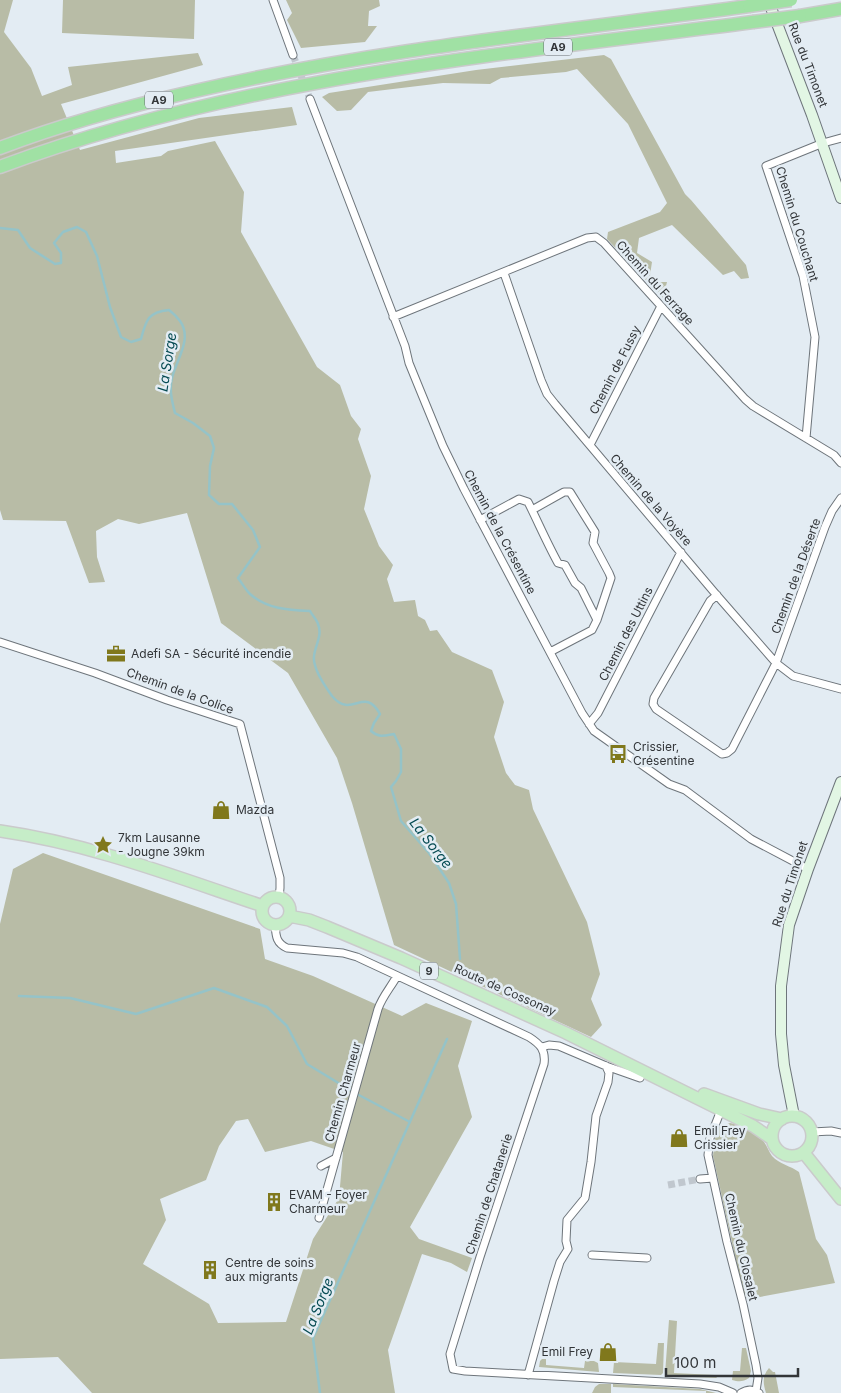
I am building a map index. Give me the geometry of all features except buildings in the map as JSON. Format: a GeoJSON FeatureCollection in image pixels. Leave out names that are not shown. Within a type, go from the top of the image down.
{"type":"FeatureCollection","features":[{"type":"Feature","properties":{"kind":"highway","name":"A9"},"geometry":{"type":"LineString","coordinates":[[0,148],[54,129],[167,98],[322,65],[488,40],[791,0]]}},
{"type":"Feature","properties":{"kind":"highway","name":"A9"},"geometry":{"type":"LineString","coordinates":[[0,167],[131,124],[219,103],[315,84],[461,60],[841,9]]}},
{"type":"Feature","properties":{"kind":"main road","name":"Rue du Timonet"},"geometry":{"type":"LineString","coordinates":[[768,0],[823,143],[841,198]]}},
{"type":"Feature","properties":{"kind":"main road","name":"Rue du Timonet"},"geometry":{"type":"LineString","coordinates":[[794,1116],[784,1065],[781,1034],[781,986],[789,925],[841,782]]}},
{"type":"Feature","properties":{"kind":"main road"},"geometry":{"type":"LineString","coordinates":[[0,831],[46,838],[83,847],[263,906]]}},
{"type":"Feature","properties":{"kind":"main road"},"geometry":{"type":"LineString","coordinates":[[275,897],[279,898],[287,903],[289,916],[284,923],[275,925],[264,919],[262,914],[263,906],[268,900],[275,897]]}},
{"type":"Feature","properties":{"kind":"main road","name":"Route de Cossonay"},"geometry":{"type":"LineString","coordinates":[[289,916],[318,923],[566,1033],[645,1076],[753,1126],[772,1139]]}},
{"type":"Feature","properties":{"kind":"main road","name":"Route de Cossonay"},"geometry":{"type":"LineString","coordinates":[[645,1076],[759,1114],[782,1119]]}},
{"type":"Feature","properties":{"kind":"main road"},"geometry":{"type":"LineString","coordinates":[[794,1116],[805,1121],[812,1132],[811,1144],[804,1152],[841,1199]]}},
{"type":"Feature","properties":{"kind":"main road","name":"9"},"geometry":{"type":"LineString","coordinates":[[782,1119],[794,1116]]}},
{"type":"Feature","properties":{"kind":"main road"},"geometry":{"type":"LineString","coordinates":[[772,1139],[774,1128],[782,1119]]}},
{"type":"Feature","properties":{"kind":"main road","name":"9"},"geometry":{"type":"LineString","coordinates":[[772,1139],[778,1151],[784,1155],[797,1156],[804,1152]]}},
{"type":"Feature","properties":{"kind":"street"},"geometry":{"type":"LineString","coordinates":[[273,0],[293,55]]}},
{"type":"Feature","properties":{"kind":"street","name":"Chemin de la Crésentine"},"geometry":{"type":"LineString","coordinates":[[310,99],[405,346],[409,362],[442,443],[480,520],[582,713],[594,731],[602,738],[669,784],[685,790],[752,839],[808,869]]}},
{"type":"Feature","properties":{"kind":"street"},"geometry":{"type":"LineString","coordinates":[[823,143],[841,138]]}},
{"type":"Feature","properties":{"kind":"street","name":"Chemin du Couchant"},"geometry":{"type":"LineString","coordinates":[[806,438],[814,337],[812,322],[803,276],[766,166],[823,143]]}},
{"type":"Feature","properties":{"kind":"street","name":"Chemin du Ferrage"},"geometry":{"type":"LineString","coordinates":[[393,317],[587,238],[596,237],[604,242],[745,399],[753,406],[834,455],[841,463]]}},
{"type":"Feature","properties":{"kind":"street","name":"Chemin de la Voyère"},"geometry":{"type":"LineString","coordinates":[[504,273],[547,394],[776,663],[793,676],[841,689]]}},
{"type":"Feature","properties":{"kind":"street","name":"Chemin de Fussy"},"geometry":{"type":"LineString","coordinates":[[590,446],[661,306]]}},
{"type":"Feature","properties":{"kind":"street"},"geometry":{"type":"LineString","coordinates":[[532,510],[564,492],[570,492],[595,532],[594,543],[610,578],[592,630],[550,652]]}},
{"type":"Feature","properties":{"kind":"street","name":"Chemin de la Déserte"},"geometry":{"type":"LineString","coordinates":[[717,595],[710,601],[654,698],[653,704],[656,709],[722,754],[732,749],[776,663],[825,527],[832,511],[841,498]]}},
{"type":"Feature","properties":{"kind":"street"},"geometry":{"type":"LineString","coordinates":[[480,520],[520,499],[528,502],[558,562],[565,565],[575,583],[581,588],[597,620]]}},
{"type":"Feature","properties":{"kind":"street","name":"Chemin des Uttins"},"geometry":{"type":"LineString","coordinates":[[590,724],[598,713],[681,552]]}},
{"type":"Feature","properties":{"kind":"street","name":"Chemin de la Colice"},"geometry":{"type":"LineString","coordinates":[[0,642],[96,673],[167,700],[240,724],[280,878],[279,898]]}},
{"type":"Feature","properties":{"kind":"street"},"geometry":{"type":"LineString","coordinates":[[275,925],[277,940],[287,948],[342,953],[357,958],[529,1037],[542,1047],[549,1045],[559,1046],[606,1066],[645,1076]]}},
{"type":"Feature","properties":{"kind":"street","name":"Chemin Charmeur"},"geometry":{"type":"LineString","coordinates":[[319,1218],[378,1009],[397,976]]}},
{"type":"Feature","properties":{"kind":"street","name":"Chemin de Chatanerie"},"geometry":{"type":"LineString","coordinates":[[542,1047],[544,1064],[450,1354],[453,1369],[700,1384],[719,1387],[734,1393]]}},
{"type":"Feature","properties":{"kind":"street"},"geometry":{"type":"LineString","coordinates":[[528,1375],[560,1262],[568,1249],[566,1241],[567,1220],[585,1198],[592,1162],[596,1116],[608,1082],[609,1073],[606,1066]]}},
{"type":"Feature","properties":{"kind":"street","name":"Chemin du Closalet"},"geometry":{"type":"LineString","coordinates":[[721,1110],[710,1138],[708,1155],[756,1365],[758,1392]]}},
{"type":"Feature","properties":{"kind":"street"},"geometry":{"type":"LineString","coordinates":[[812,1132],[831,1131],[841,1133]]}},
{"type":"Feature","properties":{"kind":"street"},"geometry":{"type":"LineString","coordinates":[[321,1166],[336,1158]]}},
{"type":"Feature","properties":{"kind":"street"},"geometry":{"type":"LineString","coordinates":[[700,1179],[713,1178]]}},
{"type":"Feature","properties":{"kind":"street"},"geometry":{"type":"LineString","coordinates":[[592,1255],[647,1258]]}},
{"type":"Feature","properties":{"kind":"street"},"geometry":{"type":"LineString","coordinates":[[741,1393],[748,1390],[758,1392]]}},
{"type":"Feature","properties":{"kind":"green space"},"geometry":{"type":"Polygon","coordinates":[[[0,0],[13,0],[4,32],[31,68],[42,96],[72,85],[68,67],[198,53],[203,65],[61,104],[80,150],[199,118],[292,107],[297,125],[115,151],[116,163],[161,156],[168,151],[215,141],[244,192],[241,232],[317,367],[340,385],[351,416],[361,429],[358,439],[371,476],[364,509],[379,546],[393,565],[387,579],[394,602],[415,600],[418,616],[425,620],[430,631],[437,630],[452,652],[492,670],[504,702],[494,737],[506,773],[515,785],[529,790],[533,809],[587,922],[600,974],[591,999],[602,1025],[591,1037],[394,945],[337,758],[288,673],[221,623],[187,513],[139,524],[118,519],[96,531],[97,557],[105,582],[89,583],[66,521],[3,520],[0,510],[0,0]]]}},
{"type":"Feature","properties":{"kind":"green space"},"geometry":{"type":"Polygon","coordinates":[[[63,0],[195,0],[194,39],[62,33],[63,0]]]}},
{"type":"Feature","properties":{"kind":"green space"},"geometry":{"type":"Polygon","coordinates":[[[286,0],[379,0],[380,6],[369,11],[368,26],[377,26],[365,42],[301,48],[287,20],[292,13],[286,0]]]}},
{"type":"Feature","properties":{"kind":"green space"},"geometry":{"type":"Polygon","coordinates":[[[604,55],[611,59],[685,194],[746,265],[749,278],[741,279],[734,271],[723,275],[672,225],[639,238],[637,253],[652,262],[650,275],[656,282],[667,282],[663,298],[607,239],[608,232],[660,212],[667,203],[628,124],[577,69],[566,72],[501,78],[490,84],[443,83],[368,92],[351,110],[337,111],[322,97],[329,93],[476,70],[604,55]]]}},
{"type":"Feature","properties":{"kind":"green space"},"geometry":{"type":"Polygon","coordinates":[[[43,853],[260,929],[265,959],[313,976],[402,1016],[426,1003],[472,1021],[458,1066],[472,1117],[410,1227],[419,1239],[472,1258],[467,1272],[451,1263],[422,1254],[388,1350],[395,1393],[92,1393],[58,1357],[0,1359],[0,924],[13,869],[43,853]],[[248,1119],[236,1121],[219,1146],[206,1180],[160,1199],[166,1220],[143,1264],[209,1304],[218,1323],[286,1322],[313,1239],[339,1198],[343,1152],[311,1141],[265,1152],[248,1119]]]}},
{"type":"Feature","properties":{"kind":"green space"},"geometry":{"type":"Polygon","coordinates":[[[730,1123],[753,1132],[764,1142],[775,1159],[799,1172],[816,1239],[827,1255],[835,1283],[749,1299],[744,1297],[713,1156],[715,1138],[719,1127],[730,1123]]]}},
{"type":"Feature","properties":{"kind":"green space"},"geometry":{"type":"Polygon","coordinates":[[[669,1320],[677,1321],[674,1373],[715,1375],[717,1378],[667,1376],[665,1374],[669,1320]]]}},
{"type":"Feature","properties":{"kind":"green space"},"geometry":{"type":"Polygon","coordinates":[[[658,1343],[664,1343],[663,1373],[661,1375],[613,1373],[614,1362],[656,1364],[658,1343]]]}},
{"type":"Feature","properties":{"kind":"green space"},"geometry":{"type":"Polygon","coordinates":[[[742,1348],[746,1348],[751,1371],[749,1378],[741,1381],[732,1380],[733,1371],[740,1371],[742,1348]]]}},
{"type":"Feature","properties":{"kind":"green space"},"geometry":{"type":"Polygon","coordinates":[[[542,1359],[546,1359],[546,1365],[584,1368],[585,1361],[594,1361],[598,1363],[599,1372],[539,1367],[542,1359]]]}},
{"type":"Feature","properties":{"kind":"green space"},"geometry":{"type":"Polygon","coordinates":[[[769,1368],[775,1372],[779,1393],[766,1393],[764,1380],[769,1368]]]}},
{"type":"Feature","properties":{"kind":"green space"},"geometry":{"type":"Polygon","coordinates":[[[599,1384],[611,1384],[611,1393],[592,1393],[599,1384]]]}},
{"type":"Feature","properties":{"kind":"green space"},"geometry":{"type":"Polygon","coordinates":[[[613,1384],[700,1389],[716,1393],[613,1387],[613,1384]]]}},
{"type":"Feature","properties":{"kind":"waterway","name":"La Sorge"},"geometry":{"type":"LineString","coordinates":[[0,228],[18,230],[30,248],[55,264],[61,263],[61,253],[54,243],[63,232],[77,227],[86,232],[97,256],[110,307],[121,337],[131,342],[141,339],[149,318],[162,311],[169,310],[180,321],[185,335],[172,378],[172,400],[175,413],[193,423],[210,436],[214,448],[210,466],[209,495],[219,504],[232,504],[253,530],[260,547],[238,578],[250,594],[263,603],[286,609],[310,611],[319,629],[314,655],[315,665],[332,696],[346,705],[369,702],[380,714],[371,731],[379,736],[394,734],[401,749],[401,772],[391,787],[401,821],[429,853],[449,883],[456,904],[460,959]]}},
{"type":"Feature","properties":{"kind":"waterway"},"geometry":{"type":"LineString","coordinates":[[19,996],[70,998],[136,1014],[214,988],[267,1007],[287,1026],[307,1064],[355,1093],[410,1122]]}},
{"type":"Feature","properties":{"kind":"waterway","name":"La Sorge"},"geometry":{"type":"LineString","coordinates":[[320,1393],[313,1338],[447,1039]]}},
{"type":"Feature","properties":{"kind":"tunnel"},"geometry":{"type":"LineString","coordinates":[[293,55],[310,99]]}},
{"type":"Feature","properties":{"kind":"tunnel"},"geometry":{"type":"LineString","coordinates":[[668,1185],[700,1179]]}},
{"type":"Feature","properties":{"kind":"place","name":"Adefi SA - Sécurité incendie"},"geometry":{"type":"Point","coordinates":[116,654]}},
{"type":"Feature","properties":{"kind":"place","name":"Crissier, Crésentine"},"geometry":{"type":"Point","coordinates":[618,754]}},
{"type":"Feature","properties":{"kind":"place","name":"Mazda"},"geometry":{"type":"Point","coordinates":[221,810]}},
{"type":"Feature","properties":{"kind":"place","name":"7km Lausanne - Jougne 39km"},"geometry":{"type":"Point","coordinates":[103,845]}},
{"type":"Feature","properties":{"kind":"place","name":"Emil Frey Crissier"},"geometry":{"type":"Point","coordinates":[679,1138]}},
{"type":"Feature","properties":{"kind":"place","name":"EVAM - Foyer Charmeur"},"geometry":{"type":"Point","coordinates":[274,1202]}},
{"type":"Feature","properties":{"kind":"place","name":"Centre de soins aux migrants"},"geometry":{"type":"Point","coordinates":[210,1270]}},
{"type":"Feature","properties":{"kind":"place","name":"Emil Frey"},"geometry":{"type":"Point","coordinates":[608,1352]}}]}
